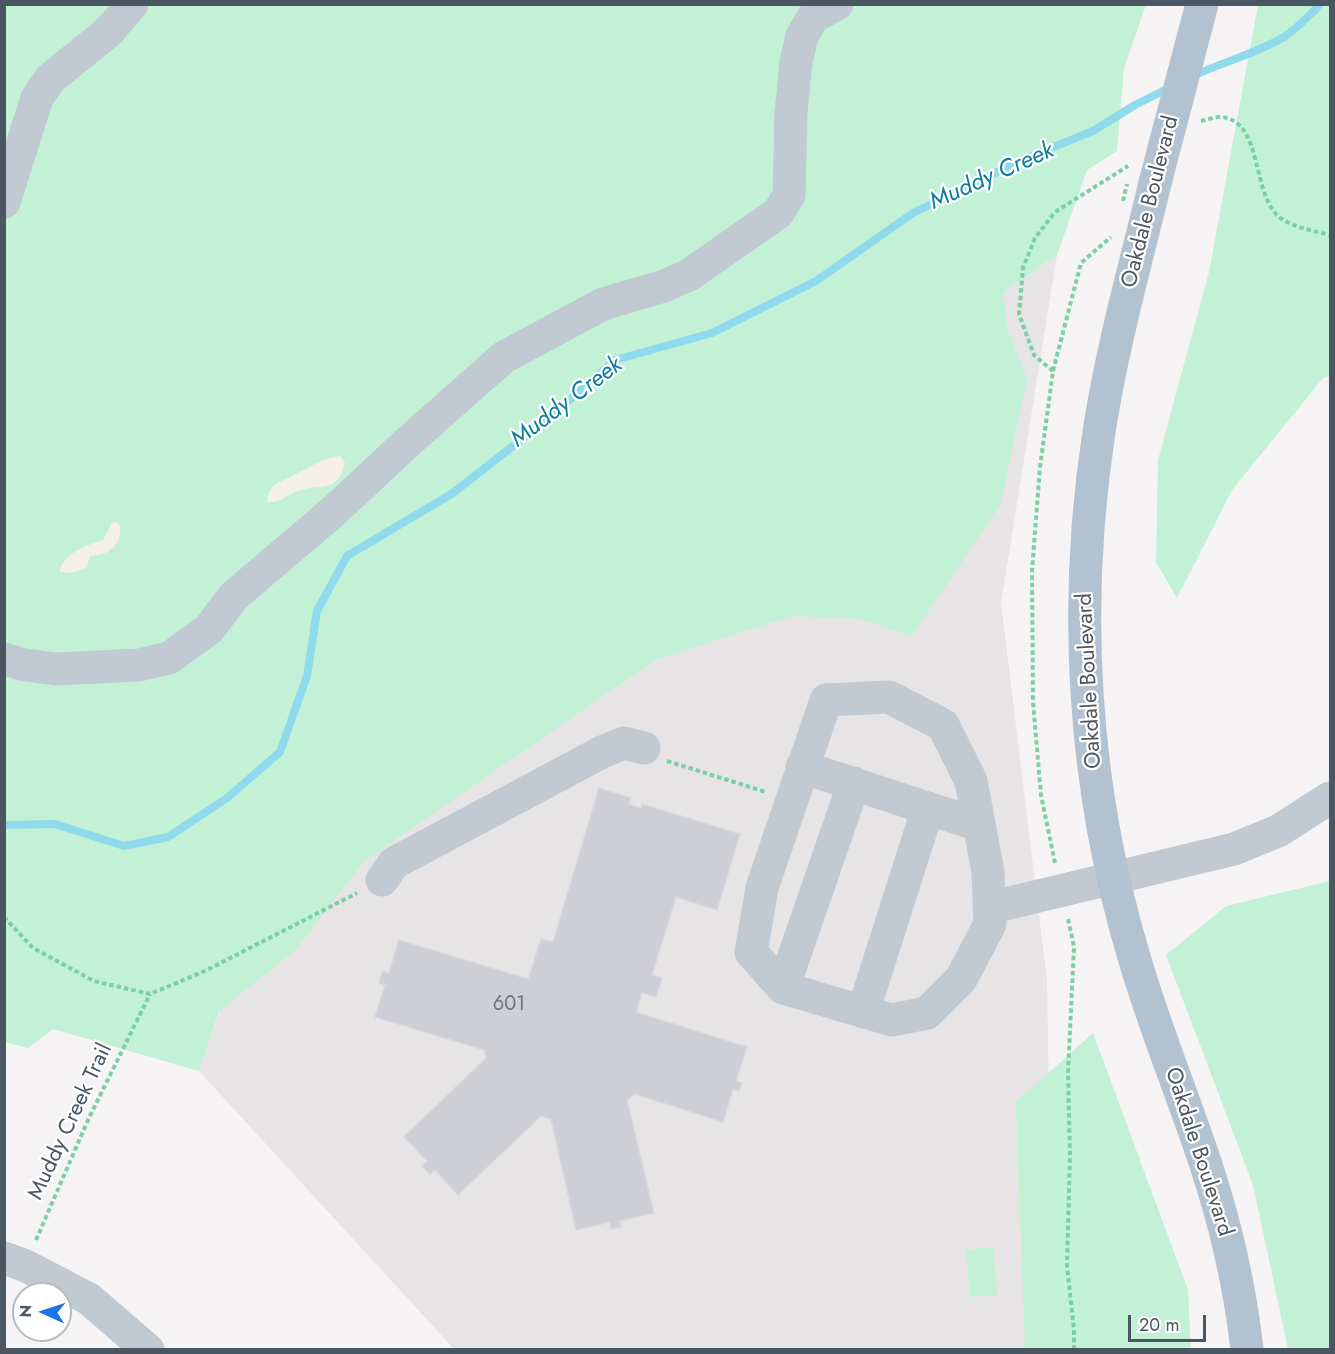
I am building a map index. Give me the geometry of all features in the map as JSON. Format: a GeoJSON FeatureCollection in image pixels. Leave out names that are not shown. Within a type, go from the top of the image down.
{"type":"FeatureCollection","features":[{"type":"Feature","properties":{"kind":"main road","name":"Oakdale Boulevard"},"geometry":{"type":"LineString","coordinates":[[1202,4],[1114,350],[1099,430],[1089,512],[1084,594],[1085,676],[1092,757],[1113,878],[1137,966],[1206,1165],[1235,1275],[1247,1350]]}},
{"type":"Feature","properties":{"kind":"street"},"geometry":{"type":"LineString","coordinates":[[4,202],[37,98],[50,79],[108,32],[132,4]]}},
{"type":"Feature","properties":{"kind":"street"},"geometry":{"type":"LineString","coordinates":[[4,659],[25,665],[56,669],[139,665],[169,658],[209,629],[233,597],[335,510],[504,357],[603,304],[664,286],[689,275],[778,213],[789,195],[792,103],[796,62],[802,36],[813,17],[837,4]]}},
{"type":"Feature","properties":{"kind":"street"},"geometry":{"type":"LineString","coordinates":[[889,697],[943,725],[971,782],[979,825],[988,872],[990,924],[961,979],[927,1013],[892,1020],[783,988],[751,952],[762,888],[826,700],[889,697]]}},
{"type":"Feature","properties":{"kind":"street"},"geometry":{"type":"LineString","coordinates":[[382,880],[394,863],[602,752],[624,742],[652,754]]}},
{"type":"Feature","properties":{"kind":"street"},"geometry":{"type":"LineString","coordinates":[[802,767],[979,825]]}},
{"type":"Feature","properties":{"kind":"street"},"geometry":{"type":"LineString","coordinates":[[783,988],[854,783]]}},
{"type":"Feature","properties":{"kind":"street"},"geometry":{"type":"LineString","coordinates":[[989,908],[1234,849],[1278,831],[1330,798]]}},
{"type":"Feature","properties":{"kind":"street"},"geometry":{"type":"LineString","coordinates":[[863,1012],[928,808]]}},
{"type":"Feature","properties":{"kind":"street"},"geometry":{"type":"LineString","coordinates":[[15,1262],[88,1299],[148,1350]]}},
{"type":"Feature","properties":{"kind":"path"},"geometry":{"type":"LineString","coordinates":[[1074,1350],[1067,1266],[1070,1155],[1068,1072],[1074,947],[1041,795],[1033,702],[1032,571],[1040,466],[1053,370],[1081,263],[1115,233]]}},
{"type":"Feature","properties":{"kind":"path"},"geometry":{"type":"LineString","coordinates":[[652,754],[770,793]]}},
{"type":"Feature","properties":{"kind":"path"},"geometry":{"type":"LineString","coordinates":[[4,917],[33,948],[94,981],[150,994],[205,971],[382,880]]}},
{"type":"Feature","properties":{"kind":"path","name":"Muddy Creek Trail"},"geometry":{"type":"LineString","coordinates":[[15,1262],[150,994]]}},
{"type":"Feature","properties":{"kind":"shaded area"},"geometry":{"type":"Polygon","coordinates":[[[1057,255],[1001,603],[1047,980],[1053,1349],[454,1349],[199,1071],[304,771],[1057,255]]]}},
{"type":"Feature","properties":{"kind":"green space"},"geometry":{"type":"Polygon","coordinates":[[[4,5],[1146,5],[1124,68],[1117,151],[1087,170],[1057,255],[1003,292],[1008,331],[1027,378],[1001,503],[912,636],[859,619],[792,616],[655,660],[363,862],[297,948],[219,1012],[199,1071],[53,1029],[28,1048],[5,1042],[4,5]]]}},
{"type":"Feature","properties":{"kind":"green space"},"geometry":{"type":"Polygon","coordinates":[[[1258,5],[1330,5],[1330,376],[1323,378],[1232,490],[1177,598],[1156,562],[1158,460],[1209,272],[1258,5]]]}},
{"type":"Feature","properties":{"kind":"green space"},"geometry":{"type":"Polygon","coordinates":[[[1330,881],[1330,1349],[1288,1349],[1253,1185],[1166,955],[1226,906],[1330,881]]]}},
{"type":"Feature","properties":{"kind":"green space"},"geometry":{"type":"Polygon","coordinates":[[[1093,1033],[1188,1290],[1191,1349],[1025,1349],[1016,1102],[1093,1033]]]}},
{"type":"Feature","properties":{"kind":"green space"},"geometry":{"type":"Polygon","coordinates":[[[993,1247],[997,1295],[970,1297],[966,1250],[993,1247]]]}},
{"type":"Feature","properties":{"kind":"sand"},"geometry":{"type":"Polygon","coordinates":[[[341,456],[345,463],[338,479],[333,483],[328,486],[301,490],[281,500],[267,502],[269,492],[274,485],[325,459],[341,456]]]}},
{"type":"Feature","properties":{"kind":"sand"},"geometry":{"type":"Polygon","coordinates":[[[116,522],[120,525],[120,532],[113,548],[103,554],[90,556],[87,567],[83,569],[70,573],[60,572],[70,555],[103,540],[112,523],[116,522]]]}},
{"type":"Feature","properties":{"kind":"building"},"geometry":{"type":"Polygon","coordinates":[[[599,788],[631,798],[629,804],[641,808],[642,804],[740,834],[717,910],[676,897],[652,975],[662,978],[656,997],[642,993],[636,1012],[747,1047],[736,1081],[742,1083],[739,1091],[733,1089],[723,1122],[635,1094],[627,1100],[654,1213],[619,1221],[621,1227],[611,1229],[610,1222],[576,1230],[551,1119],[541,1116],[458,1195],[435,1170],[430,1175],[422,1166],[427,1161],[404,1137],[486,1058],[484,1050],[375,1017],[385,985],[379,983],[382,971],[389,973],[399,940],[528,979],[541,939],[553,942],[599,788]]]}},
{"type":"Feature","properties":{"kind":"waterway","name":"Muddy Creek"},"geometry":{"type":"LineString","coordinates":[[1193,76],[1284,37],[1301,24],[1319,4]]}},
{"type":"Feature","properties":{"kind":"waterway","name":"Muddy Creek"},"geometry":{"type":"LineString","coordinates":[[4,825],[55,824],[124,846],[168,837],[227,798],[280,752],[307,676],[317,611],[347,556],[453,493],[550,417],[615,360],[712,333],[816,281],[913,213],[1024,159],[1093,131],[1135,105],[1169,88]]}}]}
